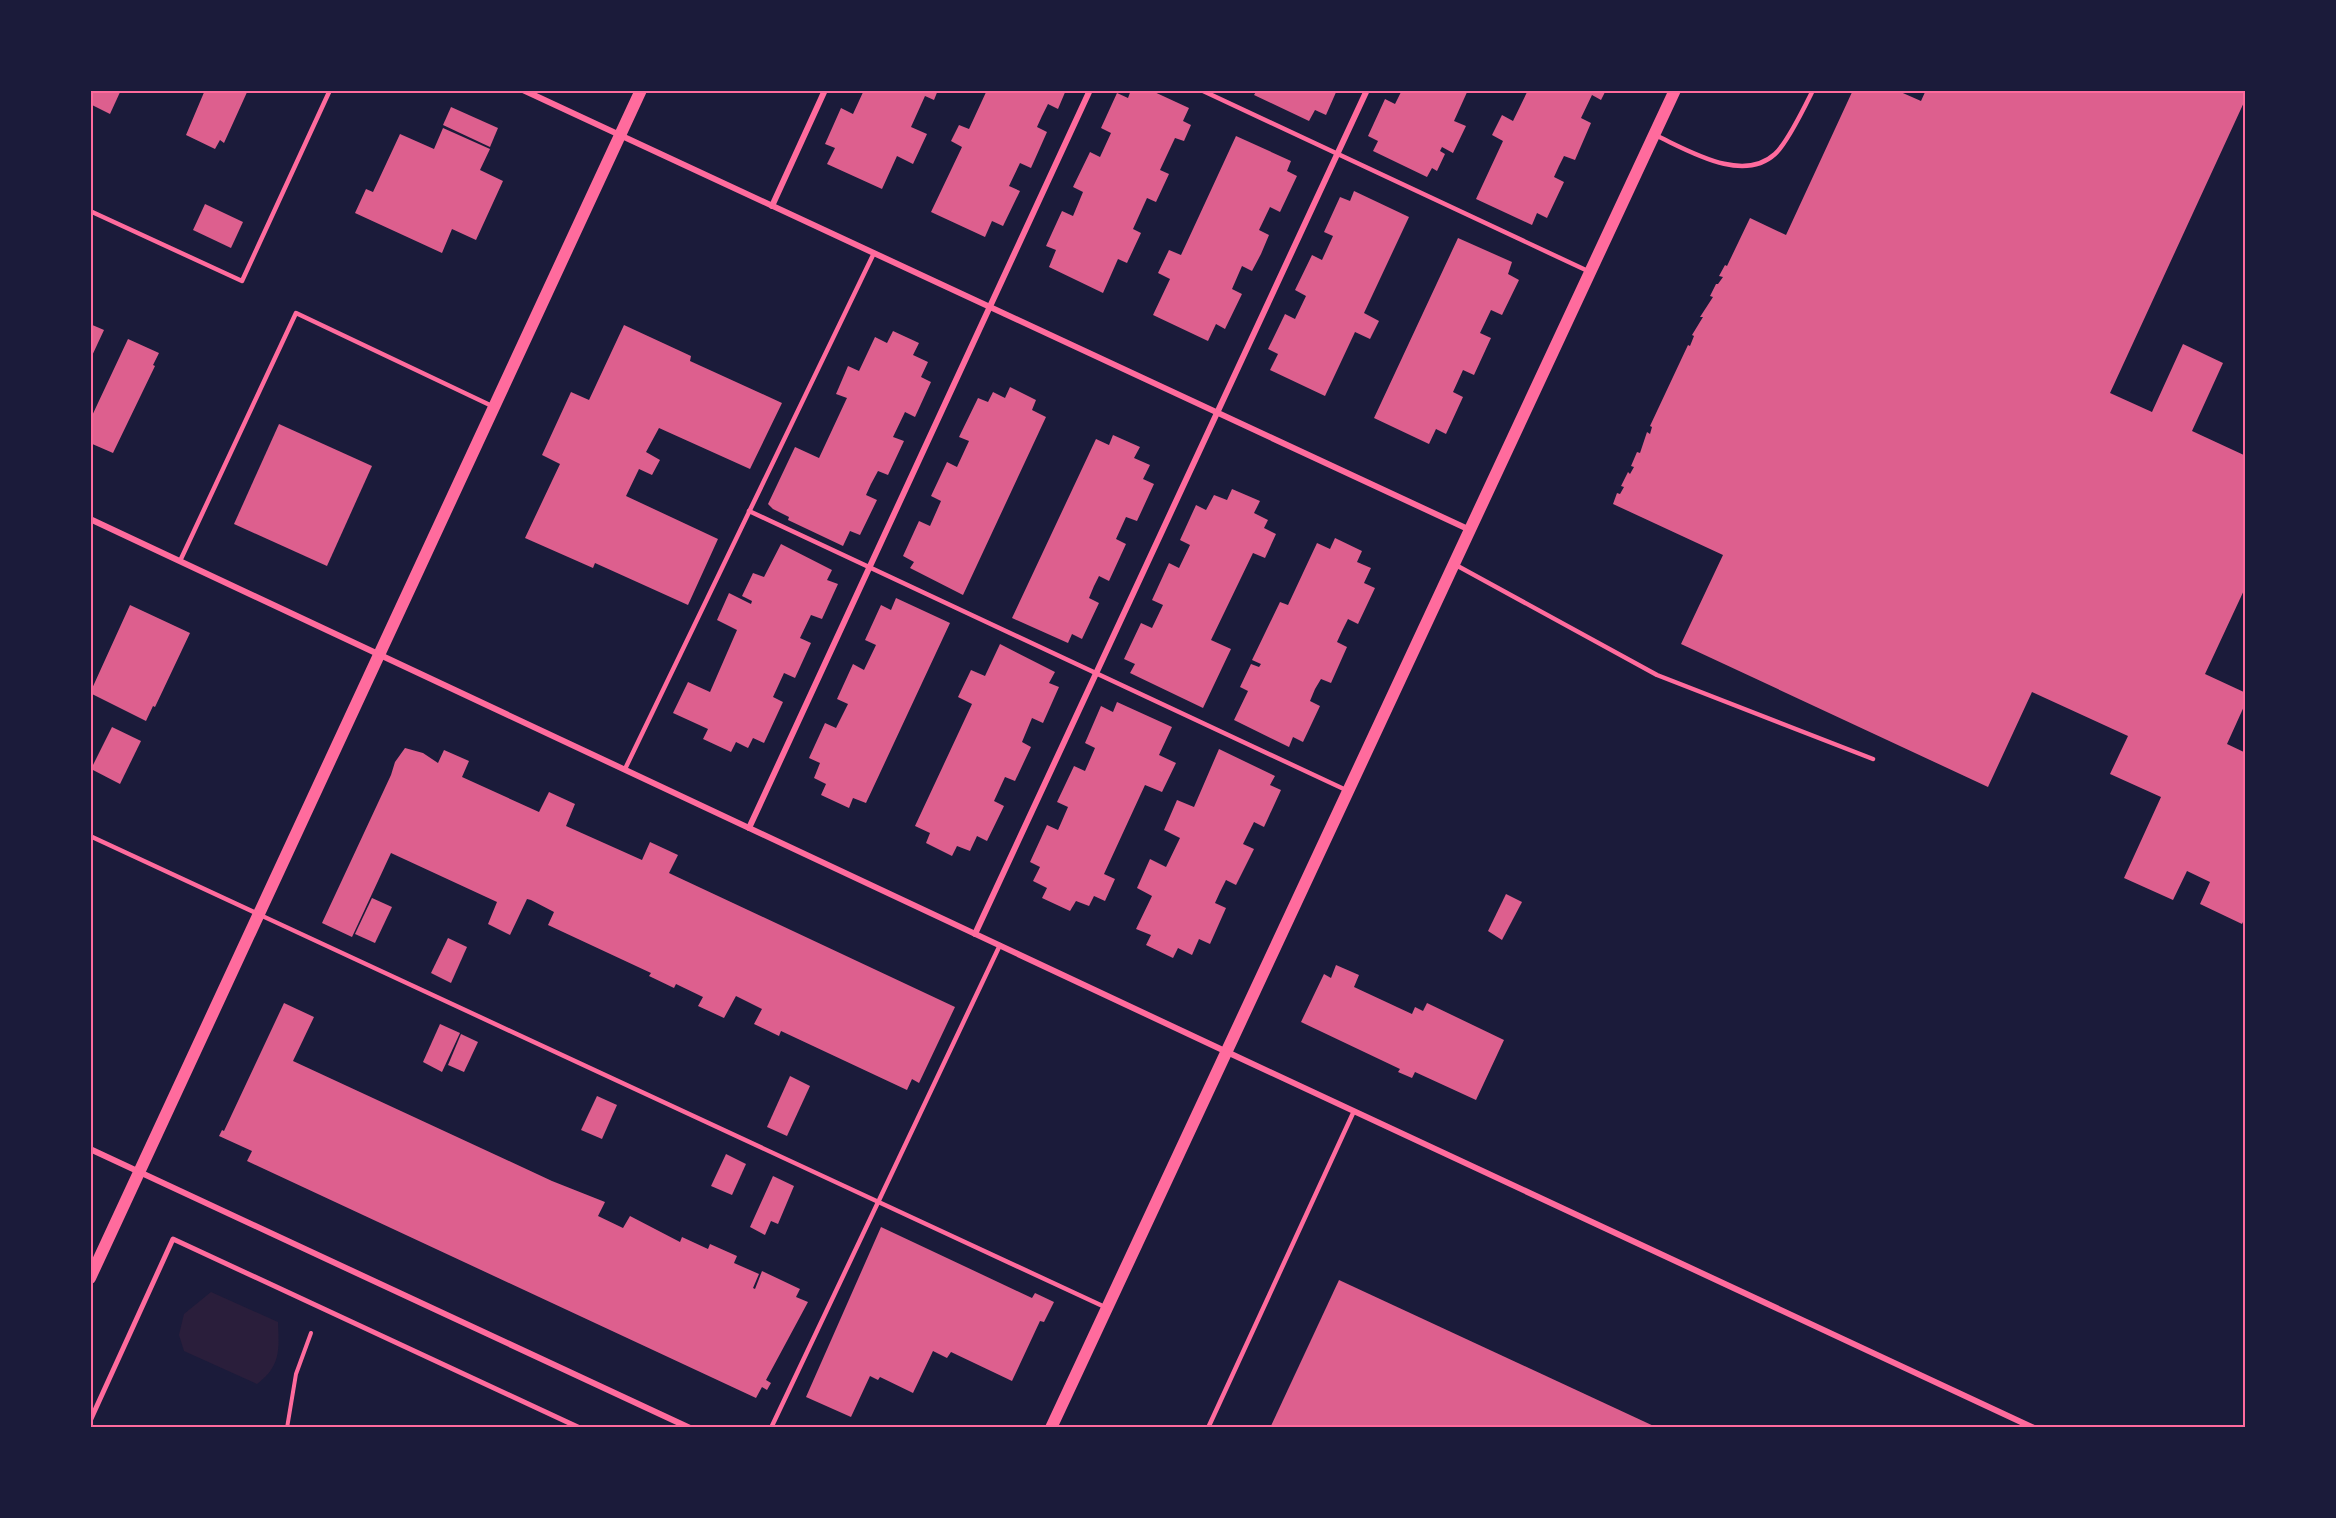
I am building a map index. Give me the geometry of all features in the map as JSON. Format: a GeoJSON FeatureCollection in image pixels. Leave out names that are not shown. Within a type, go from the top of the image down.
{"type":"FeatureCollection","features":[{"type":"Feature","properties":{"kind":"main road"},"geometry":{"type":"LineString","coordinates":[[90,1278],[641,90]]}},
{"type":"Feature","properties":{"kind":"main road"},"geometry":{"type":"LineString","coordinates":[[1051,1428],[1675,90]]}},
{"type":"Feature","properties":{"kind":"street"},"geometry":{"type":"LineString","coordinates":[[523,90],[1470,530]]}},
{"type":"Feature","properties":{"kind":"street"},"geometry":{"type":"LineString","coordinates":[[772,206],[825,90]]}},
{"type":"Feature","properties":{"kind":"street"},"geometry":{"type":"LineString","coordinates":[[749,828],[1090,90]]}},
{"type":"Feature","properties":{"kind":"street"},"geometry":{"type":"LineString","coordinates":[[975,934],[1367,90]]}},
{"type":"Feature","properties":{"kind":"street"},"geometry":{"type":"LineString","coordinates":[[90,519],[2029,1427]]}},
{"type":"Feature","properties":{"kind":"street"},"geometry":{"type":"LineString","coordinates":[[90,1149],[690,1428]]}},
{"type":"Feature","properties":{"kind":"street"},"geometry":{"type":"LineString","coordinates":[[90,1421],[173,1239],[580,1428]]}},
{"type":"Feature","properties":{"kind":"lane"},"geometry":{"type":"LineString","coordinates":[[90,211],[242,281],[330,90]]}},
{"type":"Feature","properties":{"kind":"lane"},"geometry":{"type":"LineString","coordinates":[[1202,90],[1590,272]]}},
{"type":"Feature","properties":{"kind":"lane"},"geometry":{"type":"LineString","coordinates":[[1654,134],[1710,161],[1751,167],[1775,154],[1802,114],[1813,90]]}},
{"type":"Feature","properties":{"kind":"lane"},"geometry":{"type":"LineString","coordinates":[[625,769],[874,253]]}},
{"type":"Feature","properties":{"kind":"lane"},"geometry":{"type":"LineString","coordinates":[[180,561],[296,314],[494,407]]}},
{"type":"Feature","properties":{"kind":"lane"},"geometry":{"type":"LineString","coordinates":[[749,511],[1348,791]]}},
{"type":"Feature","properties":{"kind":"lane"},"geometry":{"type":"LineString","coordinates":[[1454,564],[1657,675],[1873,759]]}},
{"type":"Feature","properties":{"kind":"lane"},"geometry":{"type":"LineString","coordinates":[[90,836],[1107,1308]]}},
{"type":"Feature","properties":{"kind":"lane"},"geometry":{"type":"LineString","coordinates":[[771,1428],[1000,945]]}},
{"type":"Feature","properties":{"kind":"lane"},"geometry":{"type":"LineString","coordinates":[[1208,1428],[1354,1111]]}},
{"type":"Feature","properties":{"kind":"path"},"geometry":{"type":"LineString","coordinates":[[287,1428],[296,1374],[322,1308]]}},
{"type":"Feature","properties":{"kind":"shaded area"},"geometry":{"type":"Polygon","coordinates":[[[211,1292],[278,1322],[277,1357],[271,1371],[257,1384],[184,1351],[179,1335],[184,1314],[211,1292]]]}},
{"type":"Feature","properties":{"kind":"building"},"geometry":{"type":"Polygon","coordinates":[[[90,90],[121,90],[110,114],[90,104],[90,90]]]}},
{"type":"Feature","properties":{"kind":"building"},"geometry":{"type":"Polygon","coordinates":[[[205,90],[248,90],[224,143],[220,140],[215,149],[186,135],[205,90]]]}},
{"type":"Feature","properties":{"kind":"building"},"geometry":{"type":"Polygon","coordinates":[[[864,90],[938,90],[934,100],[925,96],[911,127],[927,134],[913,164],[897,156],[882,189],[827,164],[835,148],[825,144],[841,108],[853,114],[864,90]]]}},
{"type":"Feature","properties":{"kind":"building"},"geometry":{"type":"Polygon","coordinates":[[[987,90],[1066,90],[1058,109],[1048,104],[1037,127],[1047,132],[1031,168],[1020,163],[1009,186],[1020,191],[1003,226],[992,221],[985,237],[931,212],[962,147],[951,141],[959,125],[969,129],[987,90]]]}},
{"type":"Feature","properties":{"kind":"building"},"geometry":{"type":"Polygon","coordinates":[[[1131,90],[1150,90],[1189,108],[1183,121],[1191,125],[1184,141],[1175,138],[1160,170],[1169,174],[1156,202],[1147,198],[1133,229],[1141,233],[1127,263],[1118,259],[1103,293],[1049,267],[1056,250],[1046,246],[1062,211],[1073,216],[1083,192],[1073,187],[1090,152],[1100,157],[1111,133],[1101,128],[1117,93],[1128,98],[1131,90]]]}},
{"type":"Feature","properties":{"kind":"building"},"geometry":{"type":"Polygon","coordinates":[[[1257,90],[1337,90],[1326,115],[1315,110],[1309,121],[1254,95],[1257,90]]]}},
{"type":"Feature","properties":{"kind":"building"},"geometry":{"type":"Polygon","coordinates":[[[1402,90],[1468,90],[1454,121],[1466,126],[1453,153],[1442,147],[1440,151],[1445,154],[1437,171],[1432,168],[1427,177],[1373,151],[1378,141],[1368,136],[1385,99],[1395,104],[1402,90]]]}},
{"type":"Feature","properties":{"kind":"building"},"geometry":{"type":"Polygon","coordinates":[[[1528,90],[1606,90],[1601,100],[1592,95],[1581,118],[1591,123],[1575,160],[1564,156],[1554,177],[1564,182],[1547,218],[1537,213],[1532,225],[1476,199],[1503,141],[1492,135],[1502,115],[1513,121],[1528,90]]]}},
{"type":"Feature","properties":{"kind":"building"},"geometry":{"type":"Polygon","coordinates":[[[1853,90],[1896,90],[1921,101],[1926,90],[2246,90],[2246,98],[2110,393],[2152,412],[2183,344],[2223,363],[2192,431],[2246,456],[2246,586],[2205,674],[2246,693],[2246,702],[2227,744],[2246,753],[2246,855],[2243,860],[2246,861],[2246,916],[2242,924],[2200,904],[2210,882],[2187,871],[2173,900],[2124,878],[2161,797],[2110,774],[2128,736],[2032,692],[1988,787],[1681,644],[1723,555],[1613,504],[1617,493],[1620,494],[1624,487],[1621,486],[1628,472],[1630,474],[1634,467],[1631,466],[1637,452],[1640,453],[1647,432],[1650,434],[1652,427],[1650,426],[1688,345],[1690,346],[1694,336],[1692,335],[1703,317],[1700,317],[1713,297],[1710,296],[1716,284],[1723,277],[1719,276],[1725,265],[1727,266],[1750,218],[1786,235],[1853,90]]]}},
{"type":"Feature","properties":{"kind":"building"},"geometry":{"type":"Polygon","coordinates":[[[451,107],[498,128],[490,147],[443,125],[451,107]]]}},
{"type":"Feature","properties":{"kind":"building"},"geometry":{"type":"Polygon","coordinates":[[[443,128],[490,149],[480,170],[503,181],[476,240],[452,229],[442,253],[355,213],[366,189],[373,192],[400,134],[434,149],[443,128]]]}},
{"type":"Feature","properties":{"kind":"building"},"geometry":{"type":"Polygon","coordinates":[[[1236,136],[1291,161],[1287,171],[1297,176],[1280,212],[1270,207],[1259,230],[1269,235],[1252,271],[1242,266],[1232,289],[1242,294],[1225,329],[1216,324],[1208,341],[1153,315],[1170,279],[1158,273],[1169,250],[1181,255],[1236,136]]]}},
{"type":"Feature","properties":{"kind":"building"},"geometry":{"type":"Polygon","coordinates":[[[1354,191],[1409,217],[1364,313],[1379,321],[1370,339],[1355,332],[1325,396],[1270,370],[1278,354],[1268,349],[1285,314],[1295,319],[1306,296],[1295,290],[1312,255],[1322,260],[1333,236],[1324,232],[1340,197],[1350,201],[1354,191]]]}},
{"type":"Feature","properties":{"kind":"building"},"geometry":{"type":"Polygon","coordinates":[[[205,204],[243,222],[231,248],[193,230],[205,204]]]}},
{"type":"Feature","properties":{"kind":"building"},"geometry":{"type":"Polygon","coordinates":[[[1458,238],[1512,262],[1508,274],[1519,280],[1502,315],[1491,310],[1480,333],[1491,338],[1474,375],[1463,370],[1453,392],[1463,397],[1446,434],[1436,429],[1429,444],[1374,418],[1458,238]]]}},
{"type":"Feature","properties":{"kind":"building"},"geometry":{"type":"Polygon","coordinates":[[[90,324],[104,330],[90,360],[90,324]]]}},
{"type":"Feature","properties":{"kind":"building"},"geometry":{"type":"Polygon","coordinates":[[[624,325],[691,356],[690,361],[782,403],[750,469],[659,428],[646,452],[660,460],[652,475],[639,469],[626,496],[718,539],[688,605],[595,563],[593,568],[525,538],[560,464],[542,455],[571,392],[589,400],[624,325]]]}},
{"type":"Feature","properties":{"kind":"building"},"geometry":{"type":"Polygon","coordinates":[[[893,331],[919,343],[913,355],[928,362],[921,377],[931,382],[915,417],[905,412],[893,437],[904,441],[888,475],[878,471],[871,484],[866,495],[877,500],[860,535],[850,531],[843,546],[788,520],[789,517],[768,504],[795,447],[819,458],[847,398],[836,394],[848,366],[859,371],[875,337],[887,343],[893,331]]]}},
{"type":"Feature","properties":{"kind":"building"},"geometry":{"type":"Polygon","coordinates":[[[128,339],[159,353],[113,453],[90,443],[90,420],[128,339]]]}},
{"type":"Feature","properties":{"kind":"building"},"geometry":{"type":"Polygon","coordinates":[[[1010,387],[1036,400],[1032,410],[1046,417],[963,595],[910,568],[914,562],[903,556],[919,521],[930,526],[941,501],[931,496],[947,462],[957,467],[969,441],[959,437],[978,398],[988,402],[993,392],[1005,398],[1010,387]]]}},
{"type":"Feature","properties":{"kind":"building"},"geometry":{"type":"Polygon","coordinates":[[[279,424],[372,466],[327,566],[234,524],[279,424]]]}},
{"type":"Feature","properties":{"kind":"building"},"geometry":{"type":"Polygon","coordinates":[[[1113,435],[1140,447],[1134,458],[1150,465],[1143,479],[1154,484],[1137,521],[1126,517],[1116,539],[1126,544],[1109,581],[1099,576],[1094,586],[1089,598],[1099,603],[1082,639],[1072,634],[1068,643],[1012,618],[1096,439],[1109,445],[1113,435]]]}},
{"type":"Feature","properties":{"kind":"building"},"geometry":{"type":"Polygon","coordinates":[[[1232,489],[1260,501],[1254,513],[1268,520],[1264,528],[1276,534],[1265,558],[1253,553],[1211,640],[1231,649],[1203,708],[1130,673],[1135,664],[1124,659],[1141,623],[1152,628],[1163,605],[1152,600],[1169,563],[1179,568],[1190,545],[1180,540],[1196,505],[1206,510],[1214,495],[1227,500],[1232,489]]]}},
{"type":"Feature","properties":{"kind":"building"},"geometry":{"type":"Polygon","coordinates":[[[1335,538],[1362,551],[1357,562],[1371,568],[1364,583],[1375,588],[1358,624],[1348,619],[1342,631],[1337,642],[1347,647],[1331,683],[1321,679],[1315,689],[1310,701],[1320,706],[1303,742],[1293,737],[1289,747],[1234,720],[1248,691],[1240,687],[1251,664],[1259,667],[1261,664],[1252,660],[1280,602],[1288,605],[1317,543],[1330,549],[1335,538]]]}},
{"type":"Feature","properties":{"kind":"building"},"geometry":{"type":"Polygon","coordinates":[[[781,544],[832,570],[827,580],[838,584],[822,619],[811,615],[800,638],[811,643],[795,678],[784,673],[773,697],[783,702],[764,743],[753,738],[748,748],[736,742],[731,752],[703,739],[708,729],[673,713],[688,682],[710,692],[737,630],[717,620],[729,593],[751,604],[752,601],[742,596],[753,573],[764,577],[781,544]]]}},
{"type":"Feature","properties":{"kind":"building"},"geometry":{"type":"Polygon","coordinates":[[[896,598],[950,623],[866,803],[853,798],[849,808],[821,795],[826,784],[814,778],[820,763],[809,758],[825,723],[836,728],[848,704],[837,699],[853,664],[864,670],[876,645],[865,640],[881,605],[891,610],[896,598]]]}},
{"type":"Feature","properties":{"kind":"building"},"geometry":{"type":"Polygon","coordinates":[[[130,605],[190,633],[146,721],[90,693],[130,605]]]}},
{"type":"Feature","properties":{"kind":"building"},"geometry":{"type":"Polygon","coordinates":[[[1000,644],[1055,672],[1049,683],[1059,687],[1043,723],[1032,718],[1022,742],[1031,747],[1015,781],[1005,777],[994,801],[1004,806],[987,841],[977,836],[970,851],[957,846],[952,856],[926,843],[930,833],[915,826],[972,704],[958,697],[971,670],[985,676],[1000,644]]]}},
{"type":"Feature","properties":{"kind":"building"},"geometry":{"type":"Polygon","coordinates":[[[1117,702],[1172,727],[1159,755],[1176,763],[1162,792],[1145,785],[1104,874],[1115,879],[1105,901],[1094,896],[1089,906],[1076,901],[1070,911],[1042,898],[1047,888],[1033,881],[1040,867],[1030,862],[1047,825],[1058,830],[1068,807],[1057,802],[1074,766],[1085,771],[1095,748],[1085,743],[1101,706],[1113,712],[1117,702]]]}},
{"type":"Feature","properties":{"kind":"building"},"geometry":{"type":"Polygon","coordinates":[[[112,727],[141,741],[120,784],[91,769],[112,727]]]}},
{"type":"Feature","properties":{"kind":"building"},"geometry":{"type":"Polygon","coordinates":[[[405,748],[423,753],[438,763],[444,750],[469,761],[462,777],[539,812],[549,792],[575,804],[566,826],[642,860],[650,842],[678,855],[669,873],[955,1007],[919,1083],[912,1079],[907,1090],[781,1031],[779,1036],[754,1024],[762,1009],[736,996],[724,1018],[698,1006],[703,997],[676,984],[674,988],[649,976],[651,973],[548,925],[554,912],[531,900],[527,899],[510,935],[488,924],[497,902],[391,853],[352,937],[322,923],[395,762],[405,748]]]}},
{"type":"Feature","properties":{"kind":"building"},"geometry":{"type":"Polygon","coordinates":[[[1219,749],[1275,776],[1270,785],[1281,790],[1264,827],[1254,822],[1243,844],[1254,849],[1236,885],[1226,880],[1220,892],[1215,903],[1226,908],[1210,944],[1199,939],[1192,955],[1178,948],[1173,958],[1146,945],[1151,935],[1136,929],[1152,896],[1137,888],[1150,859],[1166,867],[1180,838],[1164,830],[1177,800],[1194,807],[1219,749]]]}},
{"type":"Feature","properties":{"kind":"building"},"geometry":{"type":"Polygon","coordinates":[[[1506,894],[1522,902],[1502,940],[1488,931],[1506,894]]]}},
{"type":"Feature","properties":{"kind":"building"},"geometry":{"type":"Polygon","coordinates":[[[372,898],[392,907],[375,943],[355,934],[372,898]]]}},
{"type":"Feature","properties":{"kind":"building"},"geometry":{"type":"Polygon","coordinates":[[[448,938],[467,947],[451,983],[431,973],[448,938]]]}},
{"type":"Feature","properties":{"kind":"building"},"geometry":{"type":"Polygon","coordinates":[[[1336,965],[1359,975],[1354,987],[1412,1014],[1415,1007],[1423,1011],[1427,1003],[1504,1040],[1476,1100],[1415,1072],[1412,1078],[1398,1072],[1400,1069],[1301,1022],[1324,974],[1331,978],[1336,965]]]}},
{"type":"Feature","properties":{"kind":"building"},"geometry":{"type":"Polygon","coordinates":[[[284,1003],[314,1017],[293,1061],[552,1181],[605,1202],[598,1216],[623,1228],[630,1216],[680,1242],[682,1237],[708,1249],[710,1244],[737,1256],[734,1263],[759,1274],[753,1288],[755,1289],[762,1271],[800,1289],[796,1297],[808,1302],[766,1380],[771,1383],[767,1390],[762,1387],[756,1398],[247,1161],[252,1151],[219,1136],[222,1130],[224,1131],[284,1003]]]}},
{"type":"Feature","properties":{"kind":"building"},"geometry":{"type":"Polygon","coordinates":[[[440,1024],[460,1033],[442,1072],[423,1062],[440,1024]]]}},
{"type":"Feature","properties":{"kind":"building"},"geometry":{"type":"Polygon","coordinates":[[[461,1034],[478,1042],[464,1072],[448,1065],[461,1034]]]}},
{"type":"Feature","properties":{"kind":"building"},"geometry":{"type":"Polygon","coordinates":[[[790,1076],[810,1086],[787,1136],[767,1127],[790,1076]]]}},
{"type":"Feature","properties":{"kind":"building"},"geometry":{"type":"Polygon","coordinates":[[[597,1096],[617,1105],[602,1139],[581,1130],[597,1096]]]}},
{"type":"Feature","properties":{"kind":"building"},"geometry":{"type":"Polygon","coordinates":[[[726,1154],[746,1164],[732,1195],[711,1186],[726,1154]]]}},
{"type":"Feature","properties":{"kind":"building"},"geometry":{"type":"Polygon","coordinates":[[[773,1176],[794,1186],[778,1224],[771,1221],[765,1235],[750,1227],[773,1176]]]}},
{"type":"Feature","properties":{"kind":"building"},"geometry":{"type":"Polygon","coordinates":[[[881,1227],[1032,1298],[1035,1293],[1054,1302],[1044,1322],[1040,1321],[1012,1381],[951,1352],[947,1358],[933,1351],[913,1393],[880,1377],[878,1380],[870,1376],[851,1417],[806,1397],[881,1227]]]}},
{"type":"Feature","properties":{"kind":"building"},"geometry":{"type":"Polygon","coordinates":[[[1339,1280],[1658,1428],[1270,1428],[1339,1280]]]}}]}
